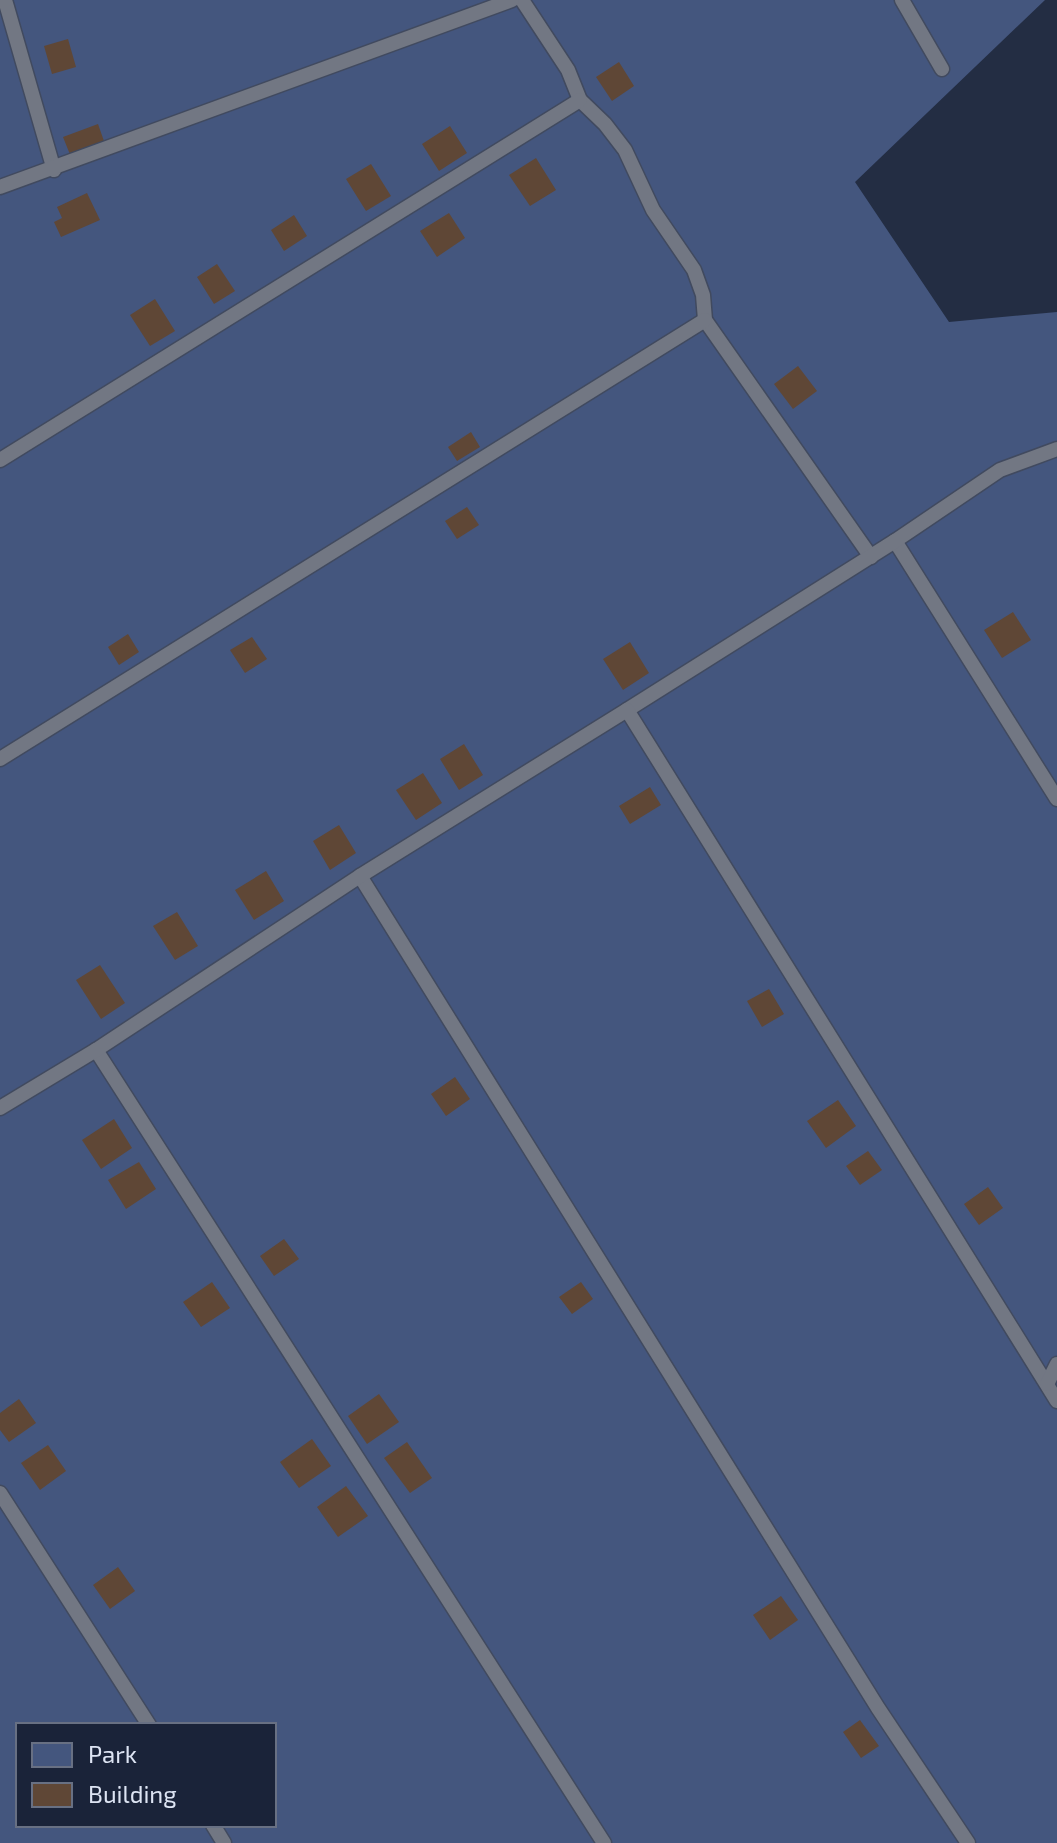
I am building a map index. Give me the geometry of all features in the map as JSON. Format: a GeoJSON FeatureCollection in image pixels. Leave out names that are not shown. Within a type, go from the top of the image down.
{"type":"FeatureCollection","features":[{"type":"Feature","properties":{"kind":"lane"},"geometry":{"type":"LineString","coordinates":[[5,0],[5,22],[54,170]]}},
{"type":"Feature","properties":{"kind":"lane"},"geometry":{"type":"LineString","coordinates":[[0,187],[54,170],[512,0]]}},
{"type":"Feature","properties":{"kind":"lane"},"geometry":{"type":"LineString","coordinates":[[522,0],[568,70],[580,100],[605,124],[625,150],[653,210],[694,270],[703,295],[705,320],[871,557]]}},
{"type":"Feature","properties":{"kind":"lane"},"geometry":{"type":"LineString","coordinates":[[902,0],[942,69]]}},
{"type":"Feature","properties":{"kind":"lane"},"geometry":{"type":"LineString","coordinates":[[0,460],[580,100]]}},
{"type":"Feature","properties":{"kind":"lane"},"geometry":{"type":"LineString","coordinates":[[0,759],[705,320]]}},
{"type":"Feature","properties":{"kind":"lane"},"geometry":{"type":"LineString","coordinates":[[0,1108],[96,1050],[360,876],[871,557],[1000,470],[1057,449]]}},
{"type":"Feature","properties":{"kind":"lane"},"geometry":{"type":"LineString","coordinates":[[895,541],[1057,799]]}},
{"type":"Feature","properties":{"kind":"lane"},"geometry":{"type":"LineString","coordinates":[[627,710],[1057,1401]]}},
{"type":"Feature","properties":{"kind":"lane"},"geometry":{"type":"LineString","coordinates":[[360,876],[878,1708],[968,1843]]}},
{"type":"Feature","properties":{"kind":"lane"},"geometry":{"type":"LineString","coordinates":[[96,1050],[604,1843]]}},
{"type":"Feature","properties":{"kind":"lane"},"geometry":{"type":"LineString","coordinates":[[1047,1384],[1057,1364]]}},
{"type":"Feature","properties":{"kind":"lane"},"geometry":{"type":"LineString","coordinates":[[0,1493],[148,1723]]}},
{"type":"Feature","properties":{"kind":"green space"},"geometry":{"type":"Polygon","coordinates":[[[0,0],[1045,0],[855,182],[949,322],[1057,312],[1057,1843],[0,1843],[0,0]]]}},
{"type":"Feature","properties":{"kind":"building"},"geometry":{"type":"Polygon","coordinates":[[[68,39],[76,67],[52,74],[44,46],[68,39]]]}},
{"type":"Feature","properties":{"kind":"building"},"geometry":{"type":"Polygon","coordinates":[[[619,62],[634,86],[612,101],[596,77],[619,62]]]}},
{"type":"Feature","properties":{"kind":"building"},"geometry":{"type":"Polygon","coordinates":[[[98,124],[105,144],[71,157],[63,137],[98,124]]]}},
{"type":"Feature","properties":{"kind":"building"},"geometry":{"type":"Polygon","coordinates":[[[450,126],[467,153],[439,171],[422,144],[450,126]]]}},
{"type":"Feature","properties":{"kind":"building"},"geometry":{"type":"Polygon","coordinates":[[[536,158],[556,190],[530,206],[509,175],[536,158]]]}},
{"type":"Feature","properties":{"kind":"building"},"geometry":{"type":"Polygon","coordinates":[[[371,164],[391,196],[366,211],[346,179],[371,164]]]}},
{"type":"Feature","properties":{"kind":"building"},"geometry":{"type":"Polygon","coordinates":[[[87,193],[100,220],[61,237],[54,222],[62,218],[57,207],[87,193]]]}},
{"type":"Feature","properties":{"kind":"building"},"geometry":{"type":"Polygon","coordinates":[[[449,213],[465,238],[437,257],[420,231],[449,213]]]}},
{"type":"Feature","properties":{"kind":"building"},"geometry":{"type":"Polygon","coordinates":[[[294,215],[307,236],[284,251],[271,230],[294,215]]]}},
{"type":"Feature","properties":{"kind":"building"},"geometry":{"type":"Polygon","coordinates":[[[217,264],[235,291],[214,304],[197,277],[217,264]]]}},
{"type":"Feature","properties":{"kind":"building"},"geometry":{"type":"Polygon","coordinates":[[[155,299],[175,331],[150,346],[130,315],[155,299]]]}},
{"type":"Feature","properties":{"kind":"building"},"geometry":{"type":"Polygon","coordinates":[[[798,366],[817,391],[793,409],[774,384],[798,366]]]}},
{"type":"Feature","properties":{"kind":"building"},"geometry":{"type":"Polygon","coordinates":[[[471,432],[480,447],[457,461],[448,447],[471,432]]]}},
{"type":"Feature","properties":{"kind":"building"},"geometry":{"type":"Polygon","coordinates":[[[467,507],[479,525],[457,539],[445,521],[467,507]]]}},
{"type":"Feature","properties":{"kind":"building"},"geometry":{"type":"Polygon","coordinates":[[[1013,612],[1031,640],[1002,658],[984,630],[1013,612]]]}},
{"type":"Feature","properties":{"kind":"building"},"geometry":{"type":"Polygon","coordinates":[[[128,634],[139,652],[119,665],[108,647],[128,634]]]}},
{"type":"Feature","properties":{"kind":"building"},"geometry":{"type":"Polygon","coordinates":[[[252,637],[267,659],[245,673],[230,650],[252,637]]]}},
{"type":"Feature","properties":{"kind":"building"},"geometry":{"type":"Polygon","coordinates":[[[630,642],[649,673],[623,690],[603,659],[630,642]]]}},
{"type":"Feature","properties":{"kind":"building"},"geometry":{"type":"Polygon","coordinates":[[[464,744],[483,775],[459,790],[440,759],[464,744]]]}},
{"type":"Feature","properties":{"kind":"building"},"geometry":{"type":"Polygon","coordinates":[[[423,773],[442,803],[416,820],[396,790],[423,773]]]}},
{"type":"Feature","properties":{"kind":"building"},"geometry":{"type":"Polygon","coordinates":[[[650,787],[661,805],[630,824],[619,806],[650,787]]]}},
{"type":"Feature","properties":{"kind":"building"},"geometry":{"type":"Polygon","coordinates":[[[339,825],[356,853],[330,870],[313,841],[339,825]]]}},
{"type":"Feature","properties":{"kind":"building"},"geometry":{"type":"Polygon","coordinates":[[[266,871],[284,901],[254,920],[235,890],[266,871]]]}},
{"type":"Feature","properties":{"kind":"building"},"geometry":{"type":"Polygon","coordinates":[[[177,912],[198,946],[175,960],[153,926],[177,912]]]}},
{"type":"Feature","properties":{"kind":"building"},"geometry":{"type":"Polygon","coordinates":[[[100,965],[125,1003],[101,1019],[76,980],[100,965]]]}},
{"type":"Feature","properties":{"kind":"building"},"geometry":{"type":"Polygon","coordinates":[[[769,989],[784,1014],[762,1027],[747,1001],[769,989]]]}},
{"type":"Feature","properties":{"kind":"building"},"geometry":{"type":"Polygon","coordinates":[[[455,1077],[470,1099],[446,1116],[431,1094],[455,1077]]]}},
{"type":"Feature","properties":{"kind":"building"},"geometry":{"type":"Polygon","coordinates":[[[838,1100],[856,1126],[826,1148],[807,1121],[838,1100]]]}},
{"type":"Feature","properties":{"kind":"building"},"geometry":{"type":"Polygon","coordinates":[[[114,1119],[132,1148],[101,1169],[82,1140],[114,1119]]]}},
{"type":"Feature","properties":{"kind":"building"},"geometry":{"type":"Polygon","coordinates":[[[868,1151],[882,1170],[860,1185],[846,1166],[868,1151]]]}},
{"type":"Feature","properties":{"kind":"building"},"geometry":{"type":"Polygon","coordinates":[[[139,1162],[156,1189],[126,1209],[108,1180],[139,1162]]]}},
{"type":"Feature","properties":{"kind":"building"},"geometry":{"type":"Polygon","coordinates":[[[988,1187],[1003,1208],[979,1225],[964,1204],[988,1187]]]}},
{"type":"Feature","properties":{"kind":"building"},"geometry":{"type":"Polygon","coordinates":[[[284,1239],[299,1259],[274,1276],[260,1256],[284,1239]]]}},
{"type":"Feature","properties":{"kind":"building"},"geometry":{"type":"Polygon","coordinates":[[[212,1282],[230,1308],[201,1327],[183,1302],[212,1282]]]}},
{"type":"Feature","properties":{"kind":"building"},"geometry":{"type":"Polygon","coordinates":[[[581,1282],[593,1299],[572,1314],[559,1297],[581,1282]]]}},
{"type":"Feature","properties":{"kind":"building"},"geometry":{"type":"Polygon","coordinates":[[[379,1394],[399,1422],[367,1444],[348,1416],[379,1394]]]}},
{"type":"Feature","properties":{"kind":"building"},"geometry":{"type":"Polygon","coordinates":[[[19,1399],[36,1423],[9,1442],[0,1430],[0,1413],[19,1399]]]}},
{"type":"Feature","properties":{"kind":"building"},"geometry":{"type":"Polygon","coordinates":[[[312,1439],[331,1466],[299,1488],[280,1462],[312,1439]]]}},
{"type":"Feature","properties":{"kind":"building"},"geometry":{"type":"Polygon","coordinates":[[[407,1442],[432,1478],[410,1493],[384,1458],[407,1442]]]}},
{"type":"Feature","properties":{"kind":"building"},"geometry":{"type":"Polygon","coordinates":[[[48,1445],[66,1471],[40,1490],[21,1463],[48,1445]]]}},
{"type":"Feature","properties":{"kind":"building"},"geometry":{"type":"Polygon","coordinates":[[[346,1486],[368,1516],[338,1537],[317,1507],[346,1486]]]}},
{"type":"Feature","properties":{"kind":"building"},"geometry":{"type":"Polygon","coordinates":[[[118,1567],[135,1591],[110,1609],[93,1585],[118,1567]]]}},
{"type":"Feature","properties":{"kind":"building"},"geometry":{"type":"Polygon","coordinates":[[[781,1596],[798,1620],[770,1640],[753,1615],[781,1596]]]}},
{"type":"Feature","properties":{"kind":"building"},"geometry":{"type":"Polygon","coordinates":[[[860,1720],[879,1746],[861,1758],[843,1732],[860,1720]]]}}]}
